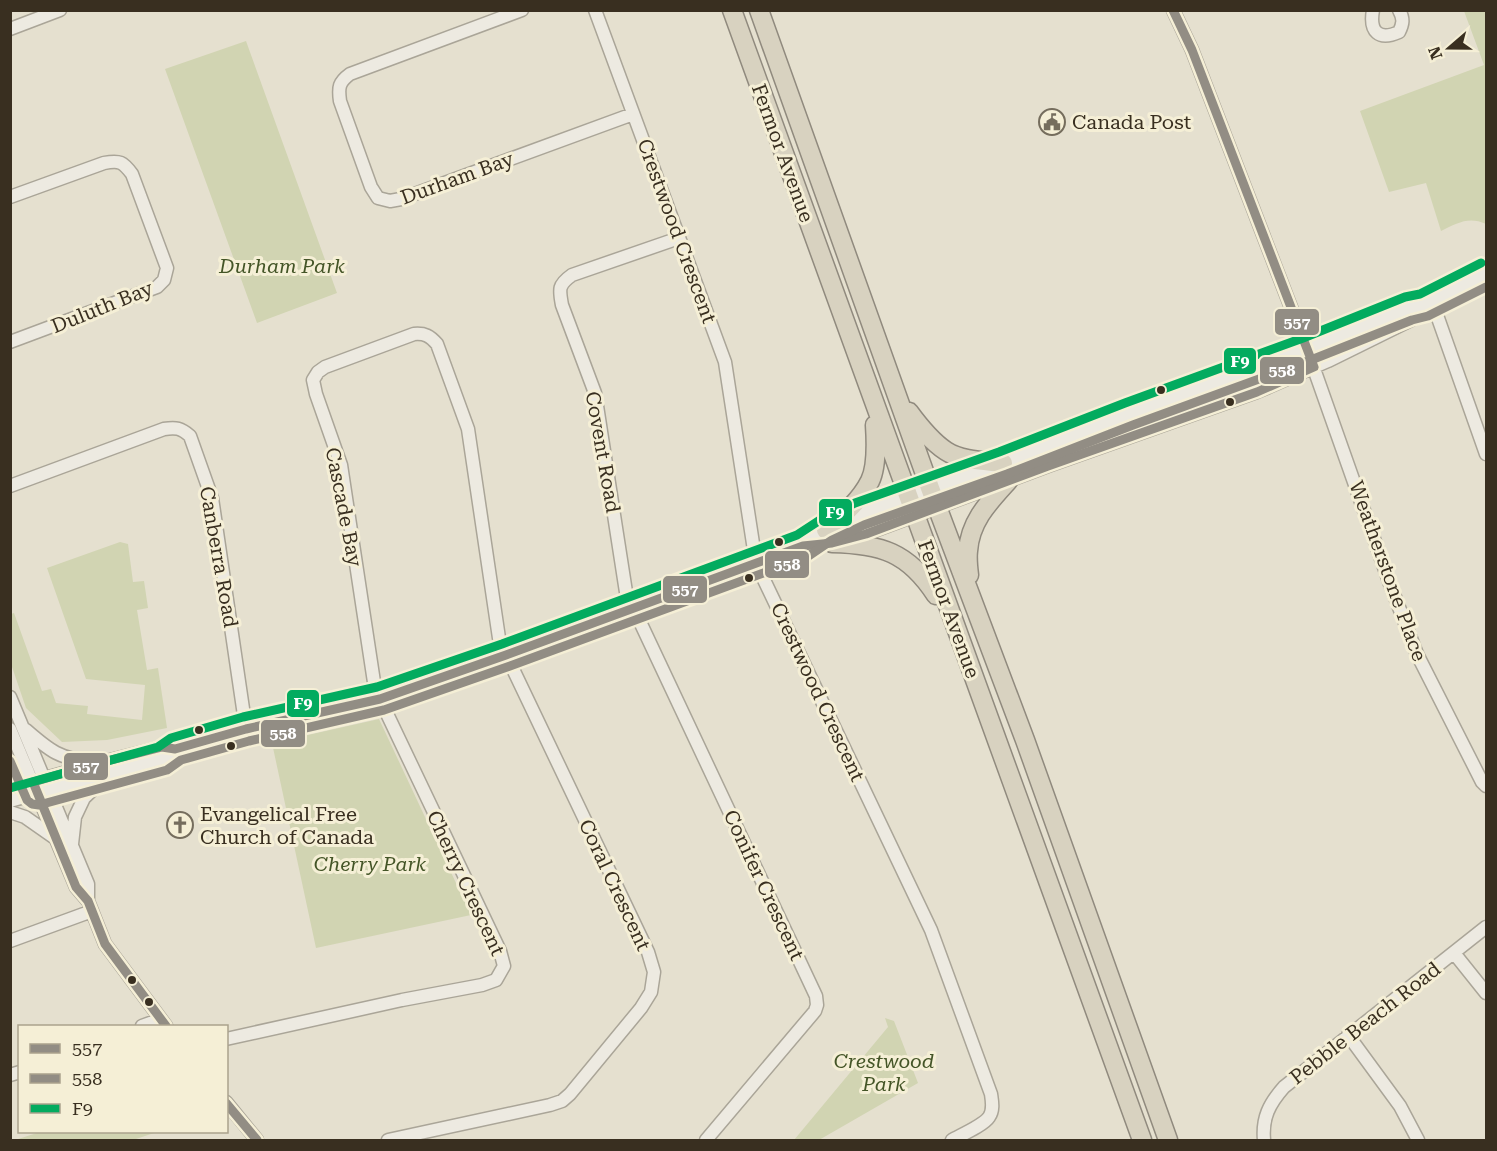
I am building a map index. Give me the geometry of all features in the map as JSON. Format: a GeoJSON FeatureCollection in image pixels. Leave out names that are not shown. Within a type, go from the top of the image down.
{"type":"FeatureCollection","features":[{"type":"Feature","properties":{"kind":"highway","name":"Fermor Avenue"},"geometry":{"type":"LineString","coordinates":[[732,10],[1142,1140]]}},
{"type":"Feature","properties":{"kind":"highway","name":"Fermor Avenue"},"geometry":{"type":"LineString","coordinates":[[759,10],[897,397],[1025,740],[1168,1140]]}},
{"type":"Feature","properties":{"kind":"highway"},"geometry":{"type":"LineString","coordinates":[[897,397],[925,433],[947,452],[1005,472],[990,501],[974,524],[968,550],[970,595]]}},
{"type":"Feature","properties":{"kind":"highway"},"geometry":{"type":"LineString","coordinates":[[872,399],[877,446],[871,479],[828,537],[869,545],[896,554],[924,577],[953,621]]}},
{"type":"Feature","properties":{"kind":"street"},"geometry":{"type":"LineString","coordinates":[[10,29],[60,10]]}},
{"type":"Feature","properties":{"kind":"street","name":"Durham Bay"},"geometry":{"type":"LineString","coordinates":[[522,10],[350,74],[342,80],[338,89],[340,101],[371,187],[378,198],[390,201],[400,199],[633,114]]}},
{"type":"Feature","properties":{"kind":"street","name":"Crestwood Crescent"},"geometry":{"type":"LineString","coordinates":[[595,10],[722,352],[756,563],[932,930],[991,1094],[993,1106],[989,1117],[978,1126],[952,1140]]}},
{"type":"Feature","properties":{"kind":"street","name":"Weatherstone Place"},"geometry":{"type":"LineString","coordinates":[[1173,10],[1192,50],[1314,367],[1417,654],[1486,786]]}},
{"type":"Feature","properties":{"kind":"street"},"geometry":{"type":"LineString","coordinates":[[1373,10],[1372,25],[1376,32],[1383,36],[1399,32],[1402,25],[1399,10]]}},
{"type":"Feature","properties":{"kind":"street","name":"Duluth Bay"},"geometry":{"type":"LineString","coordinates":[[10,197],[104,163],[115,160],[125,164],[132,174],[167,268],[164,280],[157,287],[10,342]]}},
{"type":"Feature","properties":{"kind":"street","name":"Covent Road"},"geometry":{"type":"LineString","coordinates":[[632,608],[626,592],[595,393],[562,305],[559,291],[564,281],[572,275],[679,238]]}},
{"type":"Feature","properties":{"kind":"street"},"geometry":{"type":"LineString","coordinates":[[10,788],[41,786],[110,773],[164,758],[175,749],[246,729],[380,699],[828,537],[866,534],[915,517],[938,508],[1005,472],[1129,414],[1307,349],[1408,308],[1428,303],[1486,274]]}},
{"type":"Feature","properties":{"kind":"street"},"geometry":{"type":"LineString","coordinates":[[828,537],[859,514],[930,488],[1005,472],[1136,434],[1257,392],[1413,319],[1428,303]]}},
{"type":"Feature","properties":{"kind":"street"},"geometry":{"type":"LineString","coordinates":[[1428,303],[1486,454]]}},
{"type":"Feature","properties":{"kind":"street","name":"Cascade Bay"},"geometry":{"type":"LineString","coordinates":[[380,699],[374,682],[341,465],[313,380],[325,367],[414,334],[422,333],[430,336],[437,344],[468,429],[499,638],[506,655]]}},
{"type":"Feature","properties":{"kind":"street"},"geometry":{"type":"LineString","coordinates":[[1129,414],[1136,434]]}},
{"type":"Feature","properties":{"kind":"street","name":"Canberra Road"},"geometry":{"type":"LineString","coordinates":[[10,486],[164,429],[174,427],[182,429],[190,436],[212,498],[246,729]]}},
{"type":"Feature","properties":{"kind":"street","name":"Conifer Crescent"},"geometry":{"type":"LineString","coordinates":[[632,608],[816,996],[817,1005],[814,1011],[706,1140]]}},
{"type":"Feature","properties":{"kind":"street","name":"Coral Crescent"},"geometry":{"type":"LineString","coordinates":[[388,1140],[550,1106],[562,1101],[641,1008],[651,992],[654,972],[648,952],[506,655]]}},
{"type":"Feature","properties":{"kind":"street"},"geometry":{"type":"LineString","coordinates":[[10,696],[16,728],[88,884],[90,906]]}},
{"type":"Feature","properties":{"kind":"street","name":"Cherry Crescent"},"geometry":{"type":"LineString","coordinates":[[228,1039],[402,1000],[482,985],[496,980],[504,966],[500,951],[380,699]]}},
{"type":"Feature","properties":{"kind":"street"},"geometry":{"type":"LineString","coordinates":[[16,728],[59,756],[99,763]]}},
{"type":"Feature","properties":{"kind":"street"},"geometry":{"type":"LineString","coordinates":[[10,801],[99,763],[162,747],[175,749]]}},
{"type":"Feature","properties":{"kind":"street"},"geometry":{"type":"LineString","coordinates":[[71,845],[75,817],[84,798],[110,773]]}},
{"type":"Feature","properties":{"kind":"street"},"geometry":{"type":"LineString","coordinates":[[41,786],[56,838],[76,886],[90,906],[105,944],[163,1023]]}},
{"type":"Feature","properties":{"kind":"street"},"geometry":{"type":"LineString","coordinates":[[10,812],[25,817],[56,838]]}},
{"type":"Feature","properties":{"kind":"street"},"geometry":{"type":"LineString","coordinates":[[10,940],[90,906]]}},
{"type":"Feature","properties":{"kind":"street","name":"Pebble Beach Road"},"geometry":{"type":"LineString","coordinates":[[1263,1136],[1268,1107],[1284,1087],[1486,927]]}},
{"type":"Feature","properties":{"kind":"street"},"geometry":{"type":"LineString","coordinates":[[1454,953],[1486,993]]}},
{"type":"Feature","properties":{"kind":"street"},"geometry":{"type":"LineString","coordinates":[[1348,1035],[1400,1106],[1418,1140]]}},
{"type":"Feature","properties":{"kind":"street"},"geometry":{"type":"LineString","coordinates":[[228,1104],[257,1140]]}},
{"type":"Feature","properties":{"kind":"green space"},"geometry":{"type":"Polygon","coordinates":[[[1464,11],[1486,11],[1486,224],[1469,221],[1458,223],[1441,231],[1426,183],[1389,192],[1360,111],[1484,65],[1464,11]]]}},
{"type":"Feature","properties":{"kind":"green space","name":"Durham Park"},"geometry":{"type":"Polygon","coordinates":[[[246,41],[337,293],[257,323],[165,69],[246,41]]]}},
{"type":"Feature","properties":{"kind":"green space"},"geometry":{"type":"Polygon","coordinates":[[[120,542],[128,544],[133,582],[144,581],[148,608],[137,610],[147,670],[158,668],[167,728],[107,740],[62,742],[26,708],[11,664],[11,614],[14,613],[42,691],[51,689],[56,703],[88,706],[87,714],[142,720],[145,685],[86,679],[47,568],[120,542]]]}},
{"type":"Feature","properties":{"kind":"green space","name":"Cherry Park"},"geometry":{"type":"Polygon","coordinates":[[[379,719],[471,915],[316,948],[272,743],[379,719]]]}},
{"type":"Feature","properties":{"kind":"green space","name":"Crestwood Park"},"geometry":{"type":"Polygon","coordinates":[[[885,1018],[894,1021],[918,1083],[819,1140],[794,1140],[888,1027],[885,1018]]]}},
{"type":"Feature","properties":{"kind":"green space"},"geometry":{"type":"Polygon","coordinates":[[[37,1133],[154,1133],[133,1140],[15,1140],[37,1133]]]}},
{"type":"Feature","properties":{"kind":"transit line","name":"557"},"geometry":{"type":"LineString","coordinates":[[165,1025],[105,944],[88,901],[76,887],[33,782],[162,747],[175,749],[246,729],[380,699],[803,546],[832,543],[866,534],[1257,392],[1314,367],[1192,50],[1173,10]]}},
{"type":"Feature","properties":{"kind":"transit line","name":"F9"},"geometry":{"type":"LineString","coordinates":[[10,788],[158,747],[171,738],[243,717],[377,687],[502,644],[797,535],[820,520],[855,503],[999,452],[1303,338],[1405,297],[1420,294],[1481,263]]}},
{"type":"Feature","properties":{"kind":"transit line","name":"558"},"geometry":{"type":"LineString","coordinates":[[10,761],[27,800],[39,805],[167,770],[181,760],[249,741],[384,710],[807,557],[832,540],[864,525],[1007,474],[1412,320],[1428,316],[1486,287]]}},
{"type":"Feature","properties":{"kind":"transit line","name":"557"},"geometry":{"type":"LineString","coordinates":[[228,1105],[257,1140]]}},
{"type":"Feature","properties":{"kind":"place","name":"Canada Post"},"geometry":{"type":"Point","coordinates":[1052,122]}},
{"type":"Feature","properties":{"kind":"place","name":"Evangelical Free Church of Canada"},"geometry":{"type":"Point","coordinates":[180,825]}}]}
